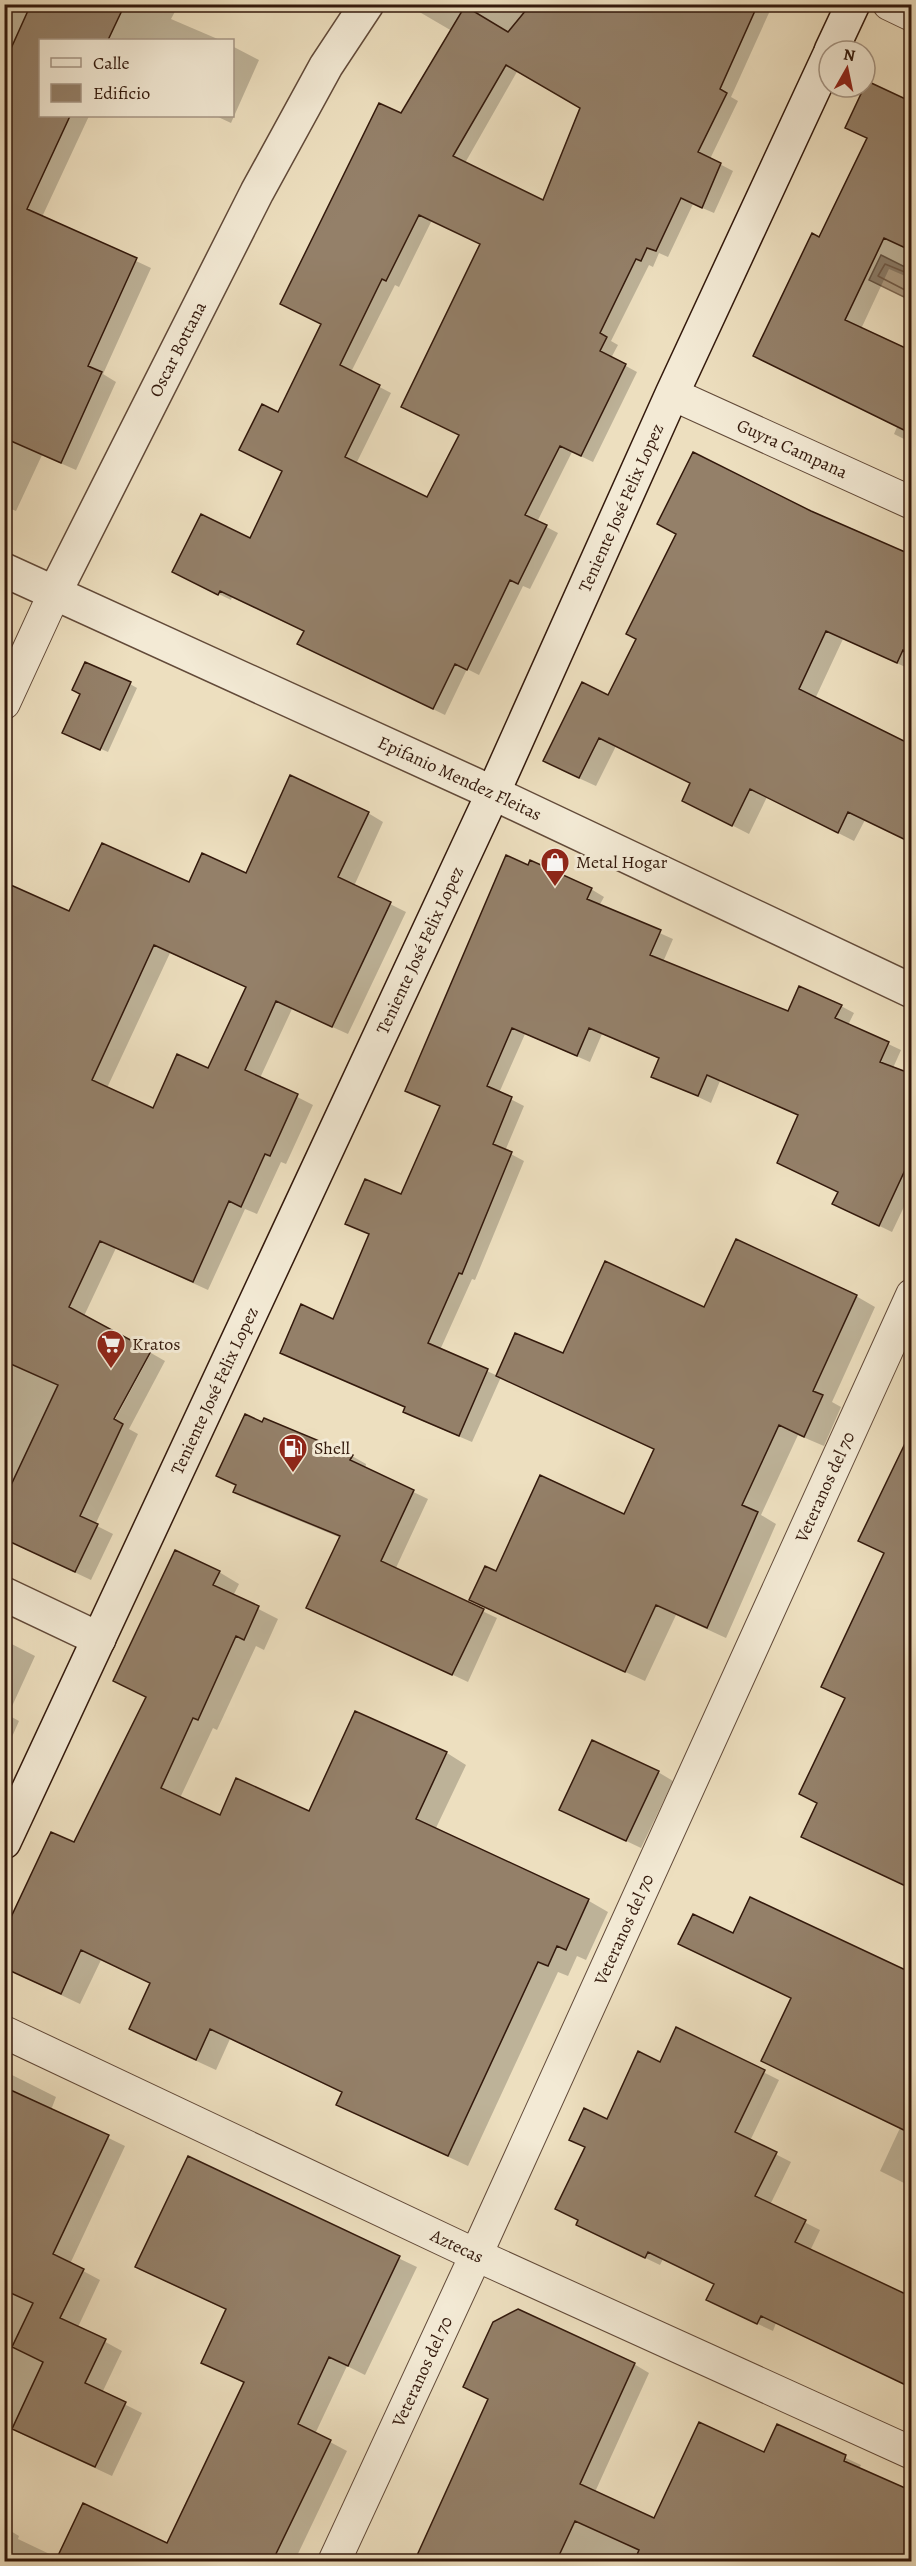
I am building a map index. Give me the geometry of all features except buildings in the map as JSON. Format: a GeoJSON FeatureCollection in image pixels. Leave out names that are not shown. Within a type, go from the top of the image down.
{"type":"FeatureCollection","features":[{"type":"Feature","properties":{"kind":"main road","name":"Oscar Bottana"},"geometry":{"type":"LineString","coordinates":[[55,592],[257,192],[326,66],[367,4]]}},
{"type":"Feature","properties":{"kind":"main road"},"geometry":{"type":"LineString","coordinates":[[837,39],[853,4]]}},
{"type":"Feature","properties":{"kind":"main road","name":"Teniente José Felix Lopez"},"geometry":{"type":"LineString","coordinates":[[4,1842],[493,793],[672,394],[817,82]]}},
{"type":"Feature","properties":{"kind":"main road","name":"Epifanio Mendez Fleitas"},"geometry":{"type":"LineString","coordinates":[[4,570],[493,793],[912,991]]}},
{"type":"Feature","properties":{"kind":"main road"},"geometry":{"type":"LineString","coordinates":[[4,1594],[99,1639]]}},
{"type":"Feature","properties":{"kind":"street"},"geometry":{"type":"LineString","coordinates":[[889,4],[912,15]]}},
{"type":"Feature","properties":{"kind":"street","name":"Guyra Campana"},"geometry":{"type":"LineString","coordinates":[[672,394],[912,503]]}},
{"type":"Feature","properties":{"kind":"street","name":"Oscar Bottana"},"geometry":{"type":"LineString","coordinates":[[4,703],[55,592]]}},
{"type":"Feature","properties":{"kind":"street","name":"Veteranos del 70"},"geometry":{"type":"LineString","coordinates":[[333,2562],[476,2255],[912,1295]]}},
{"type":"Feature","properties":{"kind":"street","name":"Aztecas"},"geometry":{"type":"LineString","coordinates":[[4,2032],[476,2255],[912,2453]]}},
{"type":"Feature","properties":{"kind":"water"},"geometry":{"type":"Polygon","coordinates":[[[881,255],[911,270],[911,292],[908,299],[869,280],[881,255]]]}},
{"type":"Feature","properties":{"kind":"place","name":"Metal Hogar"},"geometry":{"type":"Point","coordinates":[555,888]}},
{"type":"Feature","properties":{"kind":"place","name":"Kratos"},"geometry":{"type":"Point","coordinates":[111,1370]}},
{"type":"Feature","properties":{"kind":"place","name":"Shell"},"geometry":{"type":"Point","coordinates":[293,1474]}}]}
